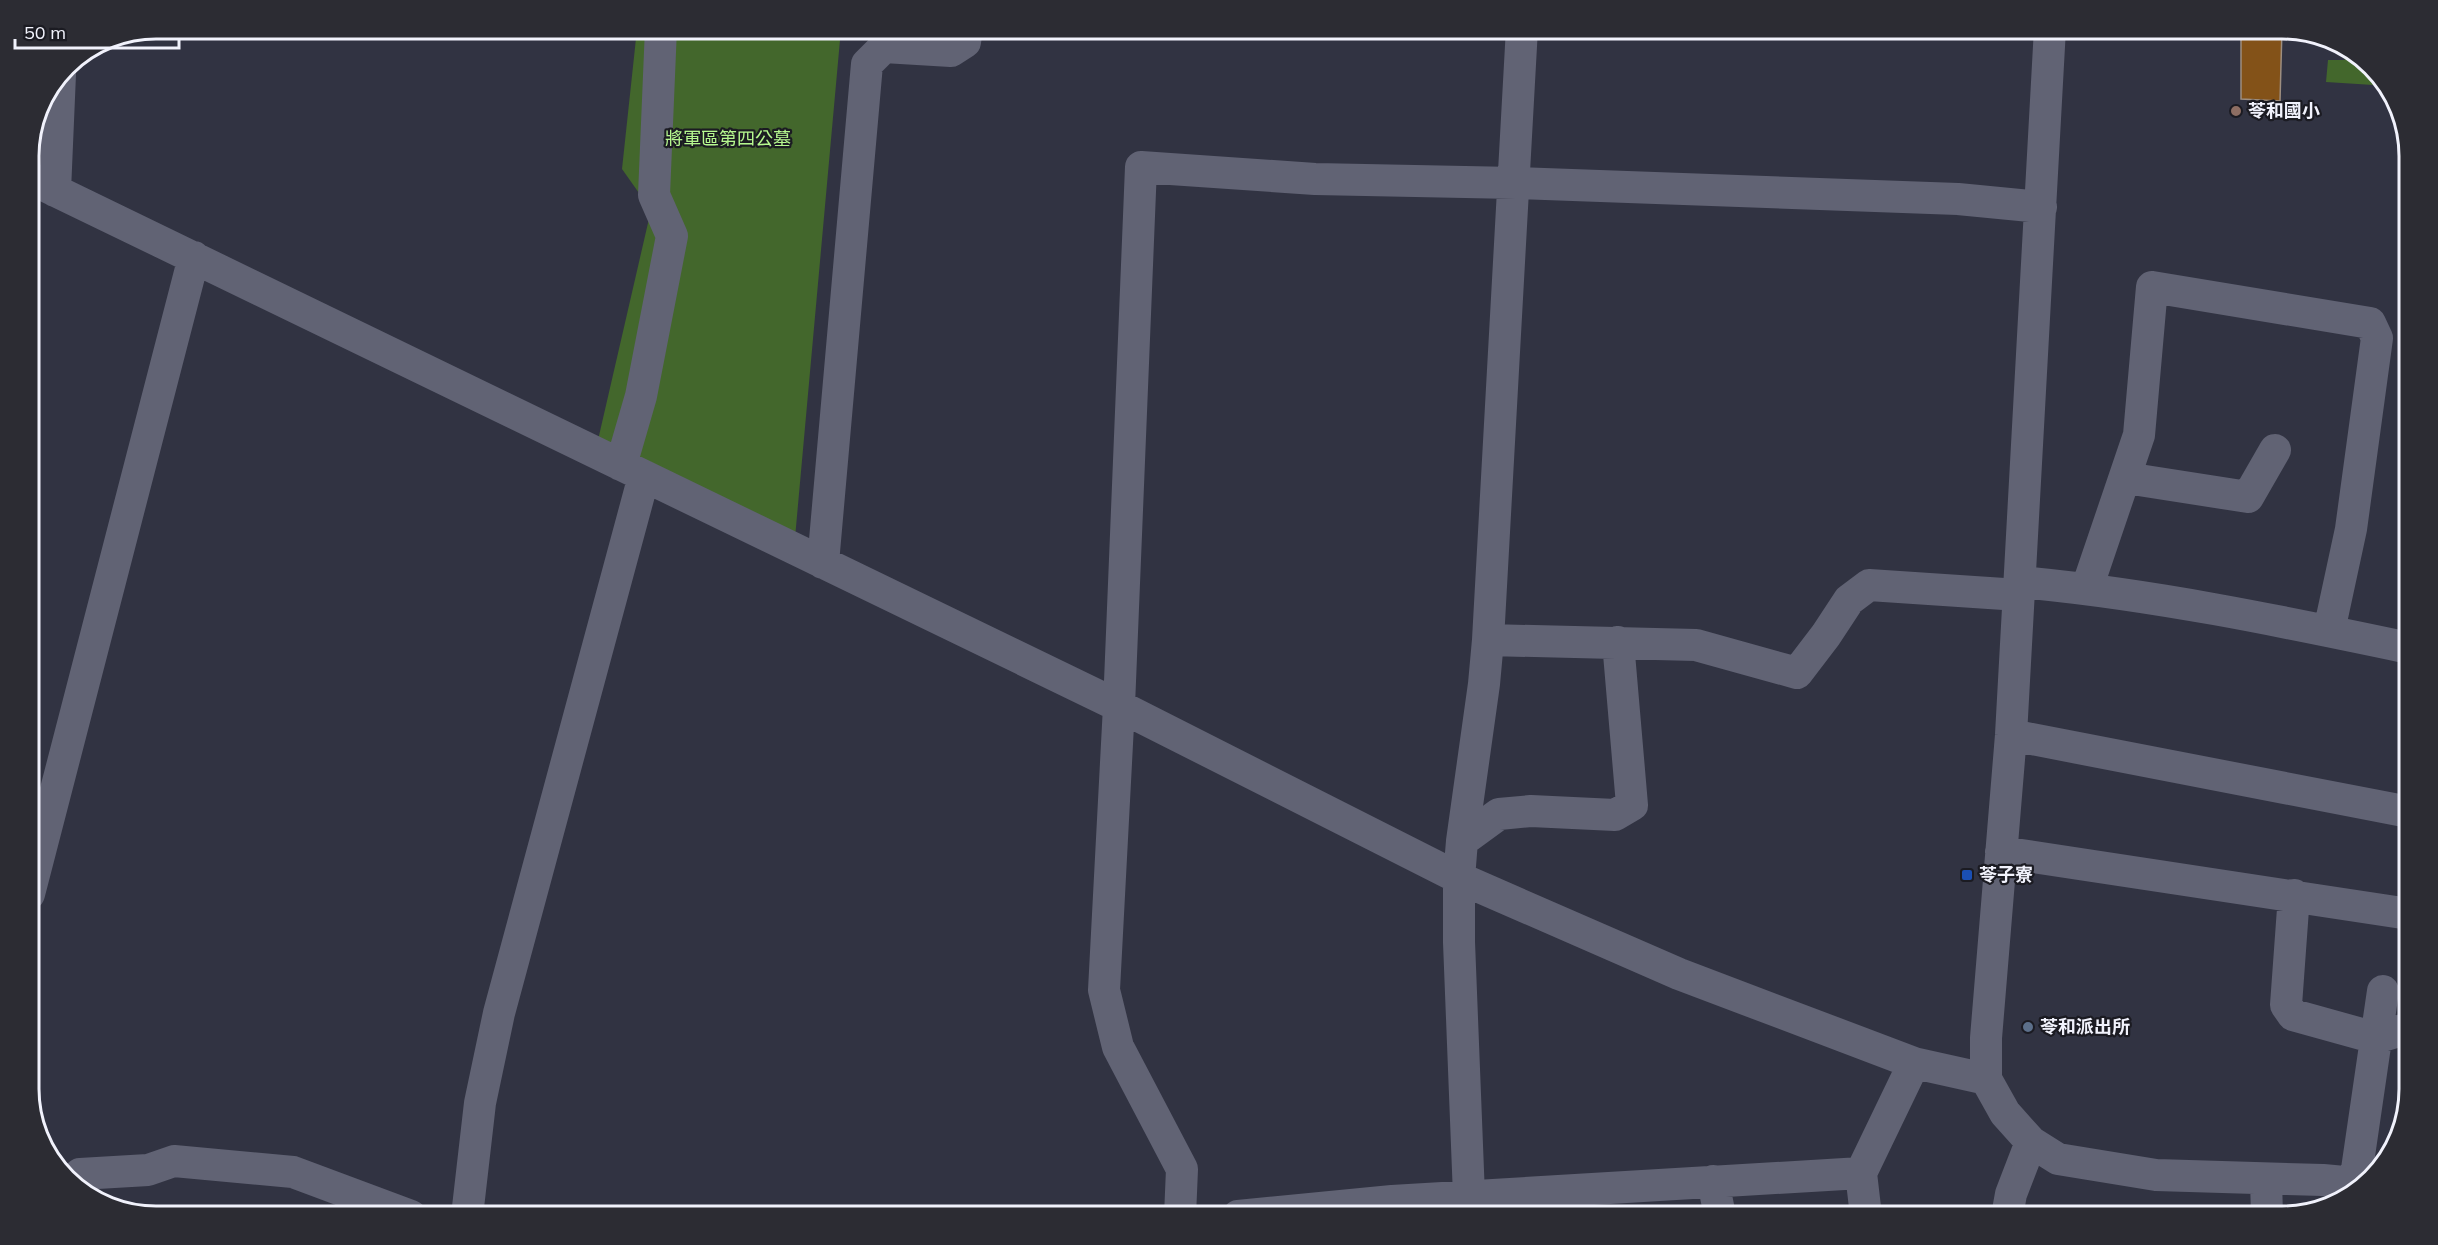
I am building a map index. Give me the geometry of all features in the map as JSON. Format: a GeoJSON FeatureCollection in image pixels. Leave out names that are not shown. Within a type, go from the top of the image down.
{"type":"FeatureCollection","features":[{"type":"Feature","properties":{"kind":"street"},"geometry":{"type":"LineString","coordinates":[[468,1206],[480,1103],[499,1013],[632,470],[641,396],[672,236],[654,195],[661,39]]}},
{"type":"Feature","properties":{"kind":"street"},"geometry":{"type":"LineString","coordinates":[[823,563],[867,64],[884,47],[951,51],[965,42],[965,39]]}},
{"type":"Feature","properties":{"kind":"street"},"geometry":{"type":"LineString","coordinates":[[1469,1196],[1459,942],[1459,878],[1488,640],[1522,39]]}},
{"type":"Feature","properties":{"kind":"street"},"geometry":{"type":"LineString","coordinates":[[2049,39],[2020,588],[2011,735],[1986,1038],[1986,1079],[2005,1113],[2031,1142],[2058,1160],[2156,1175],[2354,1181]]}},
{"type":"Feature","properties":{"kind":"street"},"geometry":{"type":"LineString","coordinates":[[57,95],[42,185],[1119,706],[1459,878],[1679,974],[1914,1063],[1986,1079]]}},
{"type":"Feature","properties":{"kind":"street"},"geometry":{"type":"LineString","coordinates":[[1180,1206],[1182,1170],[1118,1047],[1104,990],[1119,706],[1141,167],[1315,179],[1515,183],[1958,199],[2041,207]]}},
{"type":"Feature","properties":{"kind":"street"},"geometry":{"type":"LineString","coordinates":[[39,855],[194,257]]}},
{"type":"Feature","properties":{"kind":"street"},"geometry":{"type":"LineString","coordinates":[[2087,588],[2139,435],[2152,287],[2370,323],[2377,338],[2351,529],[2329,631]]}},
{"type":"Feature","properties":{"kind":"street"},"geometry":{"type":"LineString","coordinates":[[2126,478],[2248,497],[2275,450]]}},
{"type":"Feature","properties":{"kind":"street"},"geometry":{"type":"LineString","coordinates":[[1488,640],[1696,645],[1797,673],[1849,600],[1869,585],[2087,588],[2329,631],[2399,646]]}},
{"type":"Feature","properties":{"kind":"street"},"geometry":{"type":"LineString","coordinates":[[1462,840],[1499,814],[1531,811],[1616,815],[1632,805],[1618,642]]}},
{"type":"Feature","properties":{"kind":"street"},"geometry":{"type":"LineString","coordinates":[[2011,735],[2399,810]]}},
{"type":"Feature","properties":{"kind":"street"},"geometry":{"type":"LineString","coordinates":[[2001,852],[2399,912]]}},
{"type":"Feature","properties":{"kind":"street"},"geometry":{"type":"LineString","coordinates":[[2294,895],[2286,1005],[2293,1015],[2376,1038],[2399,1031]]}},
{"type":"Feature","properties":{"kind":"street"},"geometry":{"type":"LineString","coordinates":[[2363,1173],[2376,1038],[2384,991]]}},
{"type":"Feature","properties":{"kind":"street"},"geometry":{"type":"LineString","coordinates":[[1865,1206],[1861,1173],[1914,1063]]}},
{"type":"Feature","properties":{"kind":"street"},"geometry":{"type":"LineString","coordinates":[[2009,1206],[2011,1194],[2031,1142]]}},
{"type":"Feature","properties":{"kind":"street"},"geometry":{"type":"LineString","coordinates":[[78,1176],[147,1170],[174,1161],[293,1172],[384,1206]]}},
{"type":"Feature","properties":{"kind":"street"},"geometry":{"type":"LineString","coordinates":[[1337,1206],[1469,1196],[1540,1205],[1713,1181],[1861,1173]]}},
{"type":"Feature","properties":{"kind":"street"},"geometry":{"type":"LineString","coordinates":[[2266,1179],[2267,1206]]}},
{"type":"Feature","properties":{"kind":"street"},"geometry":{"type":"LineString","coordinates":[[1713,1181],[1718,1206]]}},
{"type":"Feature","properties":{"kind":"green space","name":"將軍區第四公墓"},"geometry":{"type":"Polygon","coordinates":[[[636,39],[841,39],[795,538],[598,440],[651,210],[622,169],[636,39]]]}},
{"type":"Feature","properties":{"kind":"green space"},"geometry":{"type":"Polygon","coordinates":[[[2342,56],[2359,68],[2375,85],[2326,82],[2328,60],[2345,60],[2342,56]]]}},
{"type":"Feature","properties":{"kind":"building"},"geometry":{"type":"Polygon","coordinates":[[[2241,39],[2282,39],[2280,101],[2241,99],[2241,39]]]}},
{"type":"Feature","properties":{"kind":"place","name":"苓和國小"},"geometry":{"type":"Point","coordinates":[2236,111]}},
{"type":"Feature","properties":{"kind":"place","name":"苓子寮"},"geometry":{"type":"Point","coordinates":[1967,875]}},
{"type":"Feature","properties":{"kind":"place","name":"苓和派出所"},"geometry":{"type":"Point","coordinates":[2028,1027]}}]}
